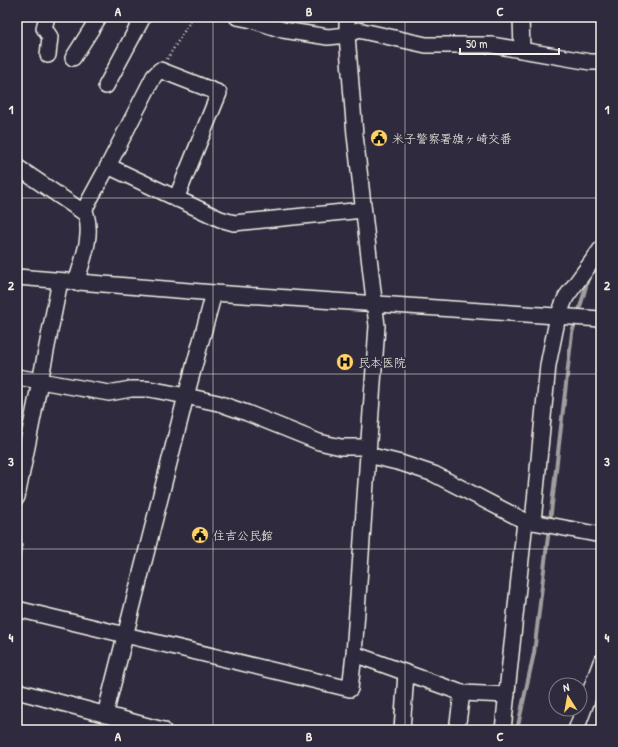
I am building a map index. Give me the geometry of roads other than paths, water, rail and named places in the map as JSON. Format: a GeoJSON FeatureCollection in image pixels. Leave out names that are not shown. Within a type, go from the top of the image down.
{"type":"FeatureCollection","features":[{"type":"Feature","properties":{"kind":"street"},"geometry":{"type":"LineString","coordinates":[[47,17],[44,28],[50,37],[48,55]]}},
{"type":"Feature","properties":{"kind":"street"},"geometry":{"type":"LineString","coordinates":[[73,58],[99,17]]}},
{"type":"Feature","properties":{"kind":"street"},"geometry":{"type":"LineString","coordinates":[[106,86],[143,17]]}},
{"type":"Feature","properties":{"kind":"street"},"geometry":{"type":"LineString","coordinates":[[237,17],[283,30],[328,37],[347,35],[358,30],[426,45],[492,45],[590,62],[601,62]]}},
{"type":"Feature","properties":{"kind":"street"},"geometry":{"type":"LineString","coordinates":[[17,609],[350,689],[354,654],[377,326],[355,135],[347,35],[347,17]]}},
{"type":"Feature","properties":{"kind":"street"},"geometry":{"type":"LineString","coordinates":[[521,17],[522,50]]}},
{"type":"Feature","properties":{"kind":"street"},"geometry":{"type":"LineString","coordinates":[[83,212],[154,76],[160,70],[219,93],[176,199]]}},
{"type":"Feature","properties":{"kind":"street"},"geometry":{"type":"LineString","coordinates":[[108,166],[220,219],[234,223],[363,210]]}},
{"type":"Feature","properties":{"kind":"street"},"geometry":{"type":"LineString","coordinates":[[17,167],[86,214],[89,224],[89,236],[76,282]]}},
{"type":"Feature","properties":{"kind":"street"},"geometry":{"type":"LineString","coordinates":[[503,730],[548,365],[558,316],[566,297],[601,249]]}},
{"type":"Feature","properties":{"kind":"street"},"geometry":{"type":"LineString","coordinates":[[17,277],[214,293],[601,319]]}},
{"type":"Feature","properties":{"kind":"street"},"geometry":{"type":"LineString","coordinates":[[17,497],[60,281]]}},
{"type":"Feature","properties":{"kind":"street"},"geometry":{"type":"LineString","coordinates":[[105,715],[186,396],[214,293]]}},
{"type":"Feature","properties":{"kind":"street"},"geometry":{"type":"LineString","coordinates":[[17,377],[109,393],[131,389],[149,389],[218,403],[319,442],[368,451],[434,474],[529,521],[601,536]]}},
{"type":"Feature","properties":{"kind":"street"},"geometry":{"type":"LineString","coordinates":[[354,654],[462,693],[507,695]]}},
{"type":"Feature","properties":{"kind":"street"},"geometry":{"type":"LineString","coordinates":[[576,730],[601,662]]}},
{"type":"Feature","properties":{"kind":"street"},"geometry":{"type":"LineString","coordinates":[[402,730],[406,673]]}},
{"type":"Feature","properties":{"kind":"street"},"geometry":{"type":"LineString","coordinates":[[17,691],[163,730]]}},
{"type":"Feature","properties":{"kind":"street"},"geometry":{"type":"LineString","coordinates":[[457,730],[462,693]]}},
{"type":"Feature","properties":{"kind":"waterway"},"geometry":{"type":"LineString","coordinates":[[578,314],[589,276]]}},
{"type":"Feature","properties":{"kind":"waterway"},"geometry":{"type":"LineString","coordinates":[[550,521],[572,333],[576,320]]}},
{"type":"Feature","properties":{"kind":"waterway"},"geometry":{"type":"LineString","coordinates":[[517,730],[534,653],[549,528]]}},
{"type":"Feature","properties":{"kind":"waterway"},"geometry":{"type":"LineString","coordinates":[[17,566],[21,545]]}},
{"type":"Feature","properties":{"kind":"place","name":"米子警察署旗ヶ崎交番"},"geometry":{"type":"Point","coordinates":[379,138]}},
{"type":"Feature","properties":{"kind":"place","name":"民本医院"},"geometry":{"type":"Point","coordinates":[345,362]}},
{"type":"Feature","properties":{"kind":"place","name":"住吉公民館"},"geometry":{"type":"Point","coordinates":[200,535]}}]}
